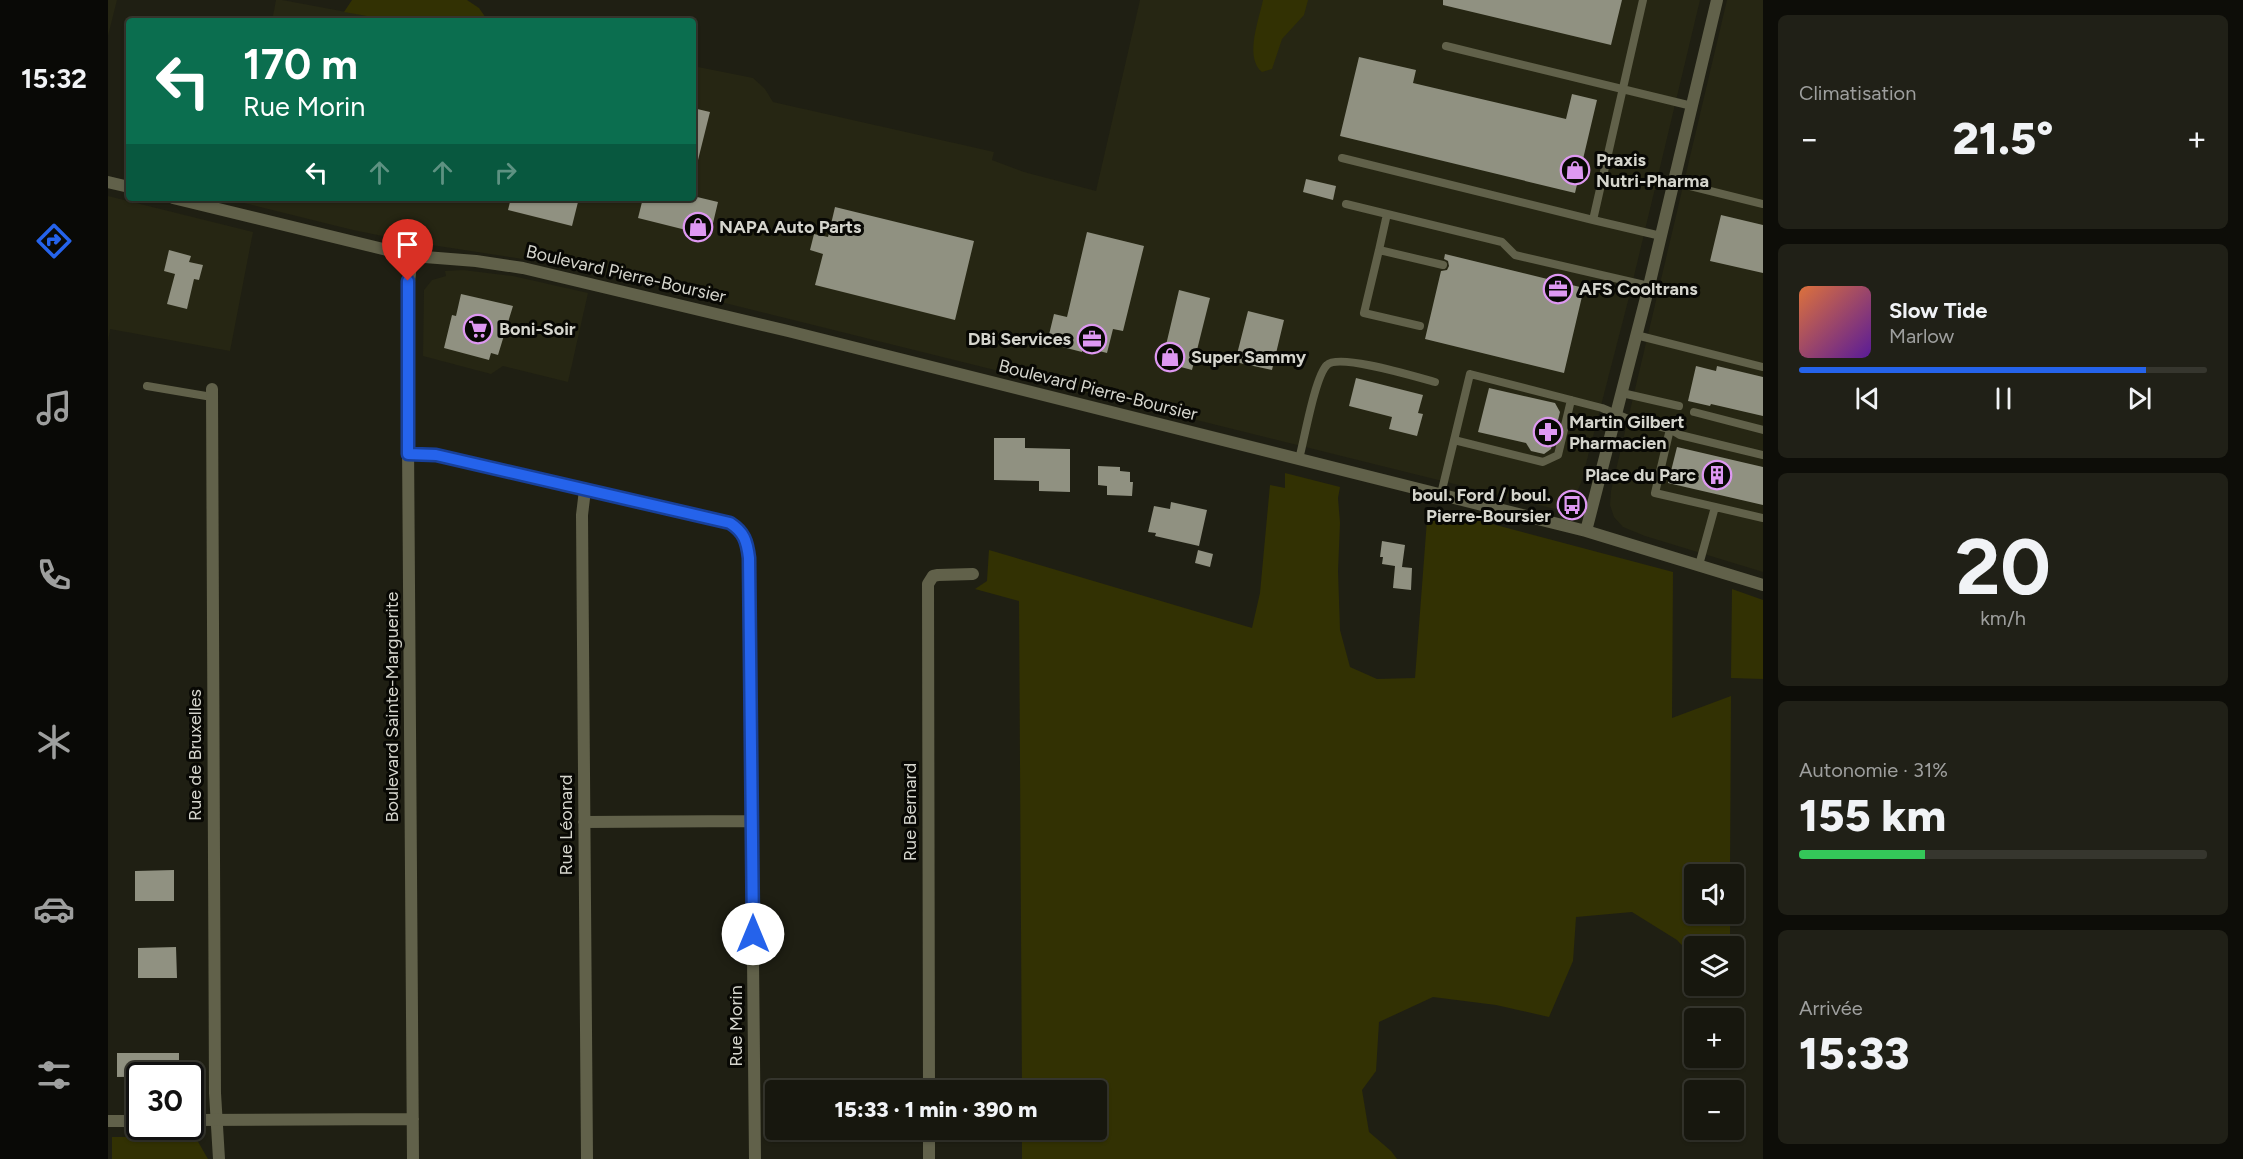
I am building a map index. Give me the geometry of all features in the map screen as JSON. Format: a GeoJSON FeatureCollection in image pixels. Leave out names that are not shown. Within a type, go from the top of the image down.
{"type":"FeatureCollection","features":[{"type":"Feature","properties":{"kind":"street"},"geometry":{"type":"LineString","coordinates":[[1586,531],[1649,286],[1717,0]]}},
{"type":"Feature","properties":{"kind":"street"},"geometry":{"type":"LineString","coordinates":[[108,182],[126,186]]}},
{"type":"Feature","properties":{"kind":"street","name":"Boulevard Pierre-Boursier"},"geometry":{"type":"LineString","coordinates":[[185,201],[412,256],[491,263],[534,271],[777,329],[1586,531],[1763,585]]}},
{"type":"Feature","properties":{"kind":"street","name":"Boulevard Sainte-Marguerite"},"geometry":{"type":"LineString","coordinates":[[412,256],[407,299],[413,1159]]}},
{"type":"Feature","properties":{"kind":"street","name":"Rue de Bruxelles"},"geometry":{"type":"LineString","coordinates":[[212,393],[215,1093],[219,1159]]}},
{"type":"Feature","properties":{"kind":"street","name":"Rue Morin"},"geometry":{"type":"LineString","coordinates":[[408,454],[436,455],[730,523],[738,528],[747,541],[753,821],[755,1159]]}},
{"type":"Feature","properties":{"kind":"street","name":"Rue Léonard"},"geometry":{"type":"LineString","coordinates":[[585,490],[582,515],[587,1159]]}},
{"type":"Feature","properties":{"kind":"street","name":"Rue Bernard"},"geometry":{"type":"LineString","coordinates":[[929,1080],[928,584],[933,576],[973,574]]}},
{"type":"Feature","properties":{"kind":"street"},"geometry":{"type":"LineString","coordinates":[[584,822],[753,821]]}},
{"type":"Feature","properties":{"kind":"street"},"geometry":{"type":"LineString","coordinates":[[204,1120],[413,1119]]}},
{"type":"Feature","properties":{"kind":"street"},"geometry":{"type":"LineString","coordinates":[[108,1121],[126,1121]]}},
{"type":"Feature","properties":{"kind":"street"},"geometry":{"type":"LineString","coordinates":[[929,1140],[929,1159]]}},
{"type":"Feature","properties":{"kind":"lane"},"geometry":{"type":"LineString","coordinates":[[1593,220],[1643,0]]}},
{"type":"Feature","properties":{"kind":"lane"},"geometry":{"type":"LineString","coordinates":[[1446,46],[1692,106]]}},
{"type":"Feature","properties":{"kind":"lane"},"geometry":{"type":"LineString","coordinates":[[1342,159],[1661,236]]}},
{"type":"Feature","properties":{"kind":"lane"},"geometry":{"type":"LineString","coordinates":[[1674,182],[1763,204]]}},
{"type":"Feature","properties":{"kind":"lane"},"geometry":{"type":"LineString","coordinates":[[1346,204],[1502,242],[1515,255],[1649,286]]}},
{"type":"Feature","properties":{"kind":"lane"},"geometry":{"type":"LineString","coordinates":[[1387,214],[1364,313],[1420,326]]}},
{"type":"Feature","properties":{"kind":"lane"},"geometry":{"type":"LineString","coordinates":[[1379,250],[1443,266]]}},
{"type":"Feature","properties":{"kind":"lane"},"geometry":{"type":"LineString","coordinates":[[1636,335],[1763,367]]}},
{"type":"Feature","properties":{"kind":"lane"},"geometry":{"type":"LineString","coordinates":[[1299,459],[1320,379],[1328,364],[1334,361],[1352,362],[1435,382]]}},
{"type":"Feature","properties":{"kind":"lane"},"geometry":{"type":"LineString","coordinates":[[1441,494],[1470,374],[1602,408],[1628,419],[1670,429],[1680,435],[1763,455]]}},
{"type":"Feature","properties":{"kind":"lane"},"geometry":{"type":"LineString","coordinates":[[147,386],[212,393]]}},
{"type":"Feature","properties":{"kind":"lane"},"geometry":{"type":"LineString","coordinates":[[1622,393],[1679,406]]}},
{"type":"Feature","properties":{"kind":"lane"},"geometry":{"type":"LineString","coordinates":[[1454,440],[1543,462],[1558,455],[1571,400]]}},
{"type":"Feature","properties":{"kind":"lane"},"geometry":{"type":"LineString","coordinates":[[1694,412],[1763,430]]}},
{"type":"Feature","properties":{"kind":"lane"},"geometry":{"type":"LineString","coordinates":[[1670,429],[1655,493],[1763,518]]}},
{"type":"Feature","properties":{"kind":"lane"},"geometry":{"type":"LineString","coordinates":[[1699,565],[1715,507]]}},
{"type":"Feature","properties":{"kind":"shaded area"},"geometry":{"type":"Polygon","coordinates":[[[108,0],[117,0],[108,36],[108,0]]]}},
{"type":"Feature","properties":{"kind":"shaded area"},"geometry":{"type":"Polygon","coordinates":[[[276,0],[282,0],[379,18],[273,18],[276,0]]]}},
{"type":"Feature","properties":{"kind":"shaded area"},"geometry":{"type":"Polygon","coordinates":[[[352,0],[467,0],[479,8],[486,18],[378,18],[344,12],[352,0]]]}},
{"type":"Feature","properties":{"kind":"shaded area"},"geometry":{"type":"Polygon","coordinates":[[[1140,0],[1700,0],[1629,297],[1581,483],[1573,501],[1566,507],[1555,509],[588,269],[412,242],[236,201],[696,201],[696,67],[753,78],[765,89],[773,102],[994,152],[992,160],[1024,172],[1096,191],[1140,0]]]}},
{"type":"Feature","properties":{"kind":"shaded area"},"geometry":{"type":"Polygon","coordinates":[[[1263,0],[1308,0],[1304,15],[1282,39],[1272,69],[1262,72],[1254,57],[1253,48],[1263,0]]]}},
{"type":"Feature","properties":{"kind":"shaded area"},"geometry":{"type":"Polygon","coordinates":[[[1727,0],[1763,0],[1763,572],[1645,536],[1623,527],[1614,517],[1610,505],[1611,491],[1727,0]]]}},
{"type":"Feature","properties":{"kind":"shaded area"},"geometry":{"type":"Polygon","coordinates":[[[108,196],[253,232],[230,351],[110,329],[108,343],[108,196]]]}},
{"type":"Feature","properties":{"kind":"shaded area"},"geometry":{"type":"Polygon","coordinates":[[[463,270],[513,276],[588,293],[568,382],[503,366],[491,374],[423,356],[424,290],[432,280],[446,276],[445,271],[463,270]]]}},
{"type":"Feature","properties":{"kind":"shaded area"},"geometry":{"type":"Polygon","coordinates":[[[1285,473],[1340,487],[1338,571],[1340,630],[1350,667],[1377,679],[1415,678],[1428,507],[1673,572],[1672,718],[1731,696],[1730,864],[1684,864],[1684,924],[1730,924],[1730,936],[1684,936],[1684,947],[1677,940],[1632,912],[1576,917],[1573,961],[1549,1017],[1496,1005],[1433,997],[1379,1022],[1376,1071],[1362,1090],[1369,1132],[1397,1159],[1022,1159],[1022,1140],[1107,1140],[1107,1080],[1022,1080],[1019,601],[975,589],[987,581],[989,550],[1252,628],[1260,593],[1270,485],[1285,488],[1285,473]]]}},
{"type":"Feature","properties":{"kind":"shaded area"},"geometry":{"type":"Polygon","coordinates":[[[1732,589],[1763,600],[1763,679],[1731,678],[1732,589]]]}},
{"type":"Feature","properties":{"kind":"shaded area"},"geometry":{"type":"Polygon","coordinates":[[[112,1137],[126,1137],[126,1140],[197,1140],[208,1159],[112,1159],[112,1137]]]}},
{"type":"Feature","properties":{"kind":"building"},"geometry":{"type":"Polygon","coordinates":[[[1443,0],[1622,0],[1611,45],[1443,5],[1443,0]]]}},
{"type":"Feature","properties":{"kind":"building"},"geometry":{"type":"Polygon","coordinates":[[[1359,57],[1416,70],[1413,83],[1566,119],[1572,94],[1597,100],[1575,193],[1340,136],[1359,57]]]}},
{"type":"Feature","properties":{"kind":"building"},"geometry":{"type":"Polygon","coordinates":[[[696,109],[710,112],[698,160],[696,160],[696,109]]]}},
{"type":"Feature","properties":{"kind":"building"},"geometry":{"type":"Polygon","coordinates":[[[1306,179],[1336,186],[1333,200],[1303,192],[1306,179]]]}},
{"type":"Feature","properties":{"kind":"building"},"geometry":{"type":"Polygon","coordinates":[[[696,197],[718,202],[710,236],[638,218],[642,201],[696,201],[696,197]]]}},
{"type":"Feature","properties":{"kind":"building"},"geometry":{"type":"Polygon","coordinates":[[[510,201],[578,201],[572,226],[508,210],[510,201]]]}},
{"type":"Feature","properties":{"kind":"building"},"geometry":{"type":"Polygon","coordinates":[[[835,207],[974,241],[955,320],[815,285],[823,254],[810,250],[814,234],[828,237],[835,207]]]}},
{"type":"Feature","properties":{"kind":"building"},"geometry":{"type":"Polygon","coordinates":[[[1721,215],[1763,225],[1763,273],[1710,261],[1721,215]]]}},
{"type":"Feature","properties":{"kind":"building"},"geometry":{"type":"Polygon","coordinates":[[[1087,232],[1144,246],[1123,331],[1113,329],[1107,353],[1083,347],[1082,352],[1047,343],[1054,314],[1067,317],[1087,232]]]}},
{"type":"Feature","properties":{"kind":"building"},"geometry":{"type":"Polygon","coordinates":[[[169,250],[191,256],[189,262],[203,265],[199,280],[194,279],[187,309],[167,304],[175,274],[164,271],[169,250]]]}},
{"type":"Feature","properties":{"kind":"building"},"geometry":{"type":"Polygon","coordinates":[[[1445,254],[1584,288],[1564,373],[1425,339],[1441,271],[1447,270],[1449,266],[1448,261],[1444,259],[1445,254]]]}},
{"type":"Feature","properties":{"kind":"building"},"geometry":{"type":"Polygon","coordinates":[[[1179,290],[1210,298],[1192,370],[1162,362],[1179,290]]]}},
{"type":"Feature","properties":{"kind":"building"},"geometry":{"type":"Polygon","coordinates":[[[461,294],[513,306],[498,355],[491,353],[489,360],[444,348],[452,315],[456,316],[461,294]]]}},
{"type":"Feature","properties":{"kind":"building"},"geometry":{"type":"Polygon","coordinates":[[[1248,311],[1284,320],[1272,370],[1235,362],[1248,311]]]}},
{"type":"Feature","properties":{"kind":"building"},"geometry":{"type":"Polygon","coordinates":[[[1696,366],[1716,371],[1717,366],[1763,377],[1763,416],[1688,401],[1696,366]]]}},
{"type":"Feature","properties":{"kind":"building"},"geometry":{"type":"Polygon","coordinates":[[[1356,378],[1423,395],[1418,413],[1423,414],[1417,436],[1389,429],[1392,417],[1349,406],[1356,378]]]}},
{"type":"Feature","properties":{"kind":"building"},"geometry":{"type":"Polygon","coordinates":[[[1489,388],[1555,403],[1560,412],[1551,449],[1544,454],[1531,451],[1526,443],[1478,432],[1489,388]]]}},
{"type":"Feature","properties":{"kind":"building"},"geometry":{"type":"Polygon","coordinates":[[[994,438],[1025,438],[1025,448],[1070,449],[1070,492],[1039,491],[1039,481],[994,480],[994,438]]]}},
{"type":"Feature","properties":{"kind":"building","name":"Place du Parc"},"geometry":{"type":"Polygon","coordinates":[[[1677,447],[1763,467],[1763,505],[1668,483],[1677,447]]]}},
{"type":"Feature","properties":{"kind":"building"},"geometry":{"type":"Polygon","coordinates":[[[1098,466],[1120,467],[1120,471],[1130,472],[1130,482],[1133,482],[1132,496],[1107,495],[1107,486],[1098,485],[1098,466]]]}},
{"type":"Feature","properties":{"kind":"building"},"geometry":{"type":"Polygon","coordinates":[[[1171,502],[1207,510],[1199,546],[1155,536],[1156,533],[1148,532],[1154,506],[1170,509],[1171,502]]]}},
{"type":"Feature","properties":{"kind":"building"},"geometry":{"type":"Polygon","coordinates":[[[1382,541],[1405,545],[1402,567],[1412,568],[1411,590],[1393,588],[1395,566],[1382,564],[1383,557],[1380,557],[1382,541]]]}},
{"type":"Feature","properties":{"kind":"building"},"geometry":{"type":"Polygon","coordinates":[[[1198,550],[1213,554],[1210,567],[1195,563],[1198,550]]]}},
{"type":"Feature","properties":{"kind":"building"},"geometry":{"type":"Polygon","coordinates":[[[174,870],[174,901],[135,901],[135,871],[174,870]]]}},
{"type":"Feature","properties":{"kind":"building"},"geometry":{"type":"Polygon","coordinates":[[[176,947],[177,978],[138,978],[138,948],[176,947]]]}},
{"type":"Feature","properties":{"kind":"building"},"geometry":{"type":"Polygon","coordinates":[[[117,1053],[179,1053],[179,1062],[126,1062],[126,1077],[117,1077],[117,1053]]]}},
{"type":"Feature","properties":{"kind":"place","name":"Praxis Nutri-Pharma"},"geometry":{"type":"Point","coordinates":[1575,170]}},
{"type":"Feature","properties":{"kind":"place","name":"NAPA Auto Parts"},"geometry":{"type":"Point","coordinates":[698,227]}},
{"type":"Feature","properties":{"kind":"place","name":"AFS Cooltrans"},"geometry":{"type":"Point","coordinates":[1558,289]}},
{"type":"Feature","properties":{"kind":"place","name":"Boni-Soir"},"geometry":{"type":"Point","coordinates":[478,329]}},
{"type":"Feature","properties":{"kind":"place","name":"DBi Services"},"geometry":{"type":"Point","coordinates":[1092,339]}},
{"type":"Feature","properties":{"kind":"place","name":"Super Sammy"},"geometry":{"type":"Point","coordinates":[1170,357]}},
{"type":"Feature","properties":{"kind":"place","name":"Martin Gilbert Pharmacien"},"geometry":{"type":"Point","coordinates":[1548,432]}},
{"type":"Feature","properties":{"kind":"place","name":"Place du Parc"},"geometry":{"type":"Point","coordinates":[1717,475]}},
{"type":"Feature","properties":{"kind":"place","name":"boul. Ford / boul. Pierre-Boursier"},"geometry":{"type":"Point","coordinates":[1572,505]}},
{"type":"Feature","properties":{"kind":"route"},"geometry":{"type":"LineString","coordinates":[[408,281],[408,454],[436,455],[730,523],[738,528],[747,541],[753,934]]}}]}
